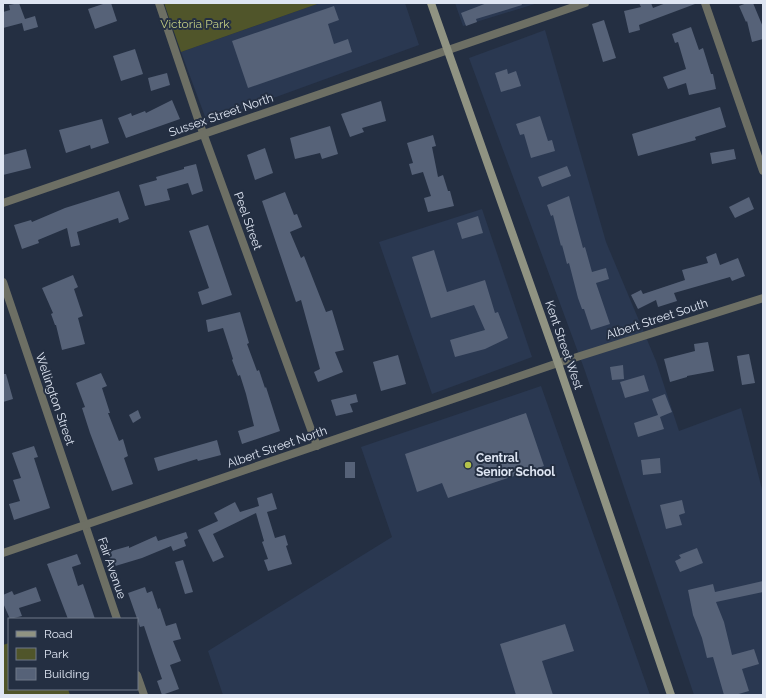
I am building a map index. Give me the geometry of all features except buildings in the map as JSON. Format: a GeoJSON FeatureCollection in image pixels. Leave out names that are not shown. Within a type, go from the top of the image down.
{"type":"FeatureCollection","features":[{"type":"Feature","properties":{"kind":"main road","name":"Kent Street West"},"geometry":{"type":"LineString","coordinates":[[431,3],[558,363],[671,695]]}},
{"type":"Feature","properties":{"kind":"street","name":"Peel Street"},"geometry":{"type":"LineString","coordinates":[[159,3],[204,134],[316,446]]}},
{"type":"Feature","properties":{"kind":"street","name":"Sussex Street North"},"geometry":{"type":"LineString","coordinates":[[3,203],[447,49],[585,3]]}},
{"type":"Feature","properties":{"kind":"street"},"geometry":{"type":"LineString","coordinates":[[705,3],[763,170]]}},
{"type":"Feature","properties":{"kind":"street","name":"Wellington Street"},"geometry":{"type":"LineString","coordinates":[[3,282],[84,525]]}},
{"type":"Feature","properties":{"kind":"street","name":"Albert Street South"},"geometry":{"type":"LineString","coordinates":[[558,363],[763,298]]}},
{"type":"Feature","properties":{"kind":"street","name":"Albert Street North"},"geometry":{"type":"LineString","coordinates":[[3,553],[558,363]]}},
{"type":"Feature","properties":{"kind":"street","name":"Fair Avenue"},"geometry":{"type":"LineString","coordinates":[[84,525],[117,618]]}},
{"type":"Feature","properties":{"kind":"street"},"geometry":{"type":"LineString","coordinates":[[138,678],[144,695]]}},
{"type":"Feature","properties":{"kind":"shaded area"},"geometry":{"type":"Polygon","coordinates":[[[320,3],[405,3],[419,45],[207,122],[181,52],[320,3]]]}},
{"type":"Feature","properties":{"kind":"shaded area"},"geometry":{"type":"Polygon","coordinates":[[[455,3],[538,3],[463,26],[455,3]]]}},
{"type":"Feature","properties":{"kind":"shaded area"},"geometry":{"type":"Polygon","coordinates":[[[545,30],[606,242],[656,361],[679,431],[741,408],[763,493],[763,695],[694,695],[585,371],[469,58],[545,30]]]}},
{"type":"Feature","properties":{"kind":"shaded area"},"geometry":{"type":"Polygon","coordinates":[[[482,209],[532,357],[432,394],[379,242],[482,209]]]}},
{"type":"Feature","properties":{"kind":"shaded area"},"geometry":{"type":"Polygon","coordinates":[[[541,386],[650,695],[223,695],[208,651],[392,537],[361,447],[541,386]]]}},
{"type":"Feature","properties":{"kind":"green space","name":"Victoria Park"},"geometry":{"type":"Polygon","coordinates":[[[164,3],[320,3],[181,52],[164,3]]]}},
{"type":"Feature","properties":{"kind":"green space"},"geometry":{"type":"Polygon","coordinates":[[[8,643],[8,690],[68,690],[70,695],[3,695],[3,645],[8,643]]]}},
{"type":"Feature","properties":{"kind":"place","name":"Central Senior School"},"geometry":{"type":"Point","coordinates":[468,465]}}]}
